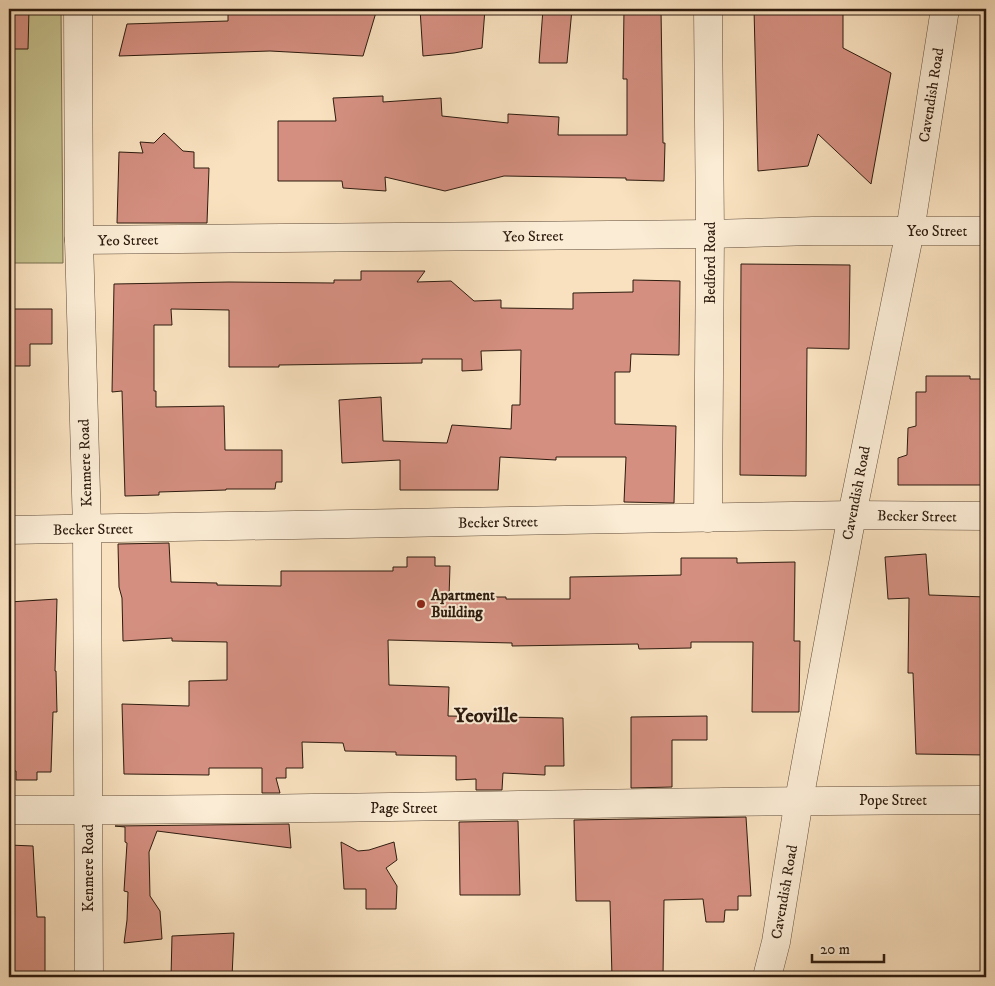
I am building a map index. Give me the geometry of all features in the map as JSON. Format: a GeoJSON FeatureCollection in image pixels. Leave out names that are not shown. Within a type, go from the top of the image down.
{"type":"FeatureCollection","features":[{"type":"Feature","properties":{"kind":"street","name":"Kenmere Road"},"geometry":{"type":"LineString","coordinates":[[78,9],[79,240],[87,530],[89,977]]}},
{"type":"Feature","properties":{"kind":"street","name":"Bedford Road"},"geometry":{"type":"LineString","coordinates":[[708,9],[710,234],[708,518]]}},
{"type":"Feature","properties":{"kind":"street","name":"Cavendish Road"},"geometry":{"type":"LineString","coordinates":[[767,977],[776,942],[799,800],[852,515],[910,232],[945,9]]}},
{"type":"Feature","properties":{"kind":"street","name":"Yeo Street"},"geometry":{"type":"LineString","coordinates":[[79,240],[710,234],[813,231],[986,231]]}},
{"type":"Feature","properties":{"kind":"street","name":"Becker Street"},"geometry":{"type":"LineString","coordinates":[[9,530],[852,515],[986,516]]}},
{"type":"Feature","properties":{"kind":"street","name":"Pope Street"},"geometry":{"type":"LineString","coordinates":[[799,800],[986,800]]}},
{"type":"Feature","properties":{"kind":"street","name":"Page Street"},"geometry":{"type":"LineString","coordinates":[[9,810],[452,807],[799,800]]}},
{"type":"Feature","properties":{"kind":"shaded area"},"geometry":{"type":"Polygon","coordinates":[[[9,9],[61,9],[63,263],[9,263],[9,9]]]}},
{"type":"Feature","properties":{"kind":"building"},"geometry":{"type":"Polygon","coordinates":[[[9,9],[29,9],[28,49],[9,49],[9,9]]]}},
{"type":"Feature","properties":{"kind":"building"},"geometry":{"type":"Polygon","coordinates":[[[228,9],[377,9],[363,56],[270,51],[119,56],[127,24],[228,21],[228,9]]]}},
{"type":"Feature","properties":{"kind":"building"},"geometry":{"type":"Polygon","coordinates":[[[420,9],[485,9],[482,48],[423,56],[420,9]]]}},
{"type":"Feature","properties":{"kind":"building"},"geometry":{"type":"Polygon","coordinates":[[[543,9],[572,9],[567,63],[539,63],[543,9]]]}},
{"type":"Feature","properties":{"kind":"building"},"geometry":{"type":"Polygon","coordinates":[[[624,9],[661,9],[663,143],[665,143],[664,181],[626,180],[626,178],[504,176],[445,191],[385,177],[386,191],[343,188],[342,181],[278,181],[278,121],[336,121],[333,98],[383,96],[383,102],[441,98],[442,116],[508,123],[508,114],[559,117],[558,135],[627,135],[627,79],[623,79],[624,9]]]}},
{"type":"Feature","properties":{"kind":"building"},"geometry":{"type":"Polygon","coordinates":[[[754,9],[843,9],[843,48],[891,73],[871,184],[818,134],[808,166],[758,171],[754,9]]]}},
{"type":"Feature","properties":{"kind":"building"},"geometry":{"type":"Polygon","coordinates":[[[164,133],[183,151],[194,152],[194,168],[209,168],[207,223],[117,223],[119,152],[143,153],[140,142],[154,143],[164,133]]]}},
{"type":"Feature","properties":{"kind":"building"},"geometry":{"type":"Polygon","coordinates":[[[741,264],[850,265],[849,349],[807,348],[806,476],[740,475],[741,264]]]}},
{"type":"Feature","properties":{"kind":"building"},"geometry":{"type":"Polygon","coordinates":[[[361,271],[425,271],[417,282],[451,281],[474,301],[501,300],[501,308],[573,309],[573,293],[633,292],[633,280],[680,281],[679,355],[631,354],[630,372],[615,372],[615,424],[676,426],[674,503],[624,502],[626,457],[556,457],[556,460],[500,457],[498,490],[400,490],[400,460],[342,463],[339,400],[381,397],[383,441],[447,443],[452,425],[511,429],[512,405],[520,405],[521,350],[481,351],[482,370],[462,371],[462,359],[422,359],[422,363],[229,367],[229,310],[171,309],[172,325],[154,325],[154,391],[156,391],[156,407],[224,406],[225,450],[282,450],[282,482],[276,482],[275,489],[159,492],[159,495],[125,496],[122,391],[112,392],[114,284],[334,283],[334,280],[361,280],[361,271]]]}},
{"type":"Feature","properties":{"kind":"building"},"geometry":{"type":"Polygon","coordinates":[[[9,309],[52,309],[52,344],[30,344],[30,366],[9,366],[9,309]]]}},
{"type":"Feature","properties":{"kind":"building"},"geometry":{"type":"Polygon","coordinates":[[[926,376],[970,376],[970,379],[986,379],[986,485],[898,485],[898,458],[907,455],[908,428],[916,426],[916,392],[926,392],[926,376]]]}},
{"type":"Feature","properties":{"kind":"building"},"geometry":{"type":"Polygon","coordinates":[[[169,543],[171,582],[281,586],[281,571],[393,571],[393,567],[407,567],[407,557],[435,557],[435,566],[450,566],[449,597],[506,597],[506,599],[570,599],[570,577],[681,575],[681,558],[737,558],[737,563],[795,562],[794,641],[800,641],[799,712],[752,712],[753,642],[691,642],[691,648],[639,649],[638,644],[512,646],[512,643],[388,640],[389,685],[449,687],[448,716],[563,718],[564,766],[545,766],[545,775],[503,773],[502,790],[476,790],[476,779],[456,780],[456,756],[396,755],[396,752],[345,751],[343,743],[302,742],[303,768],[286,768],[286,778],[276,778],[280,793],[262,793],[262,768],[209,768],[209,775],[124,774],[122,704],[189,706],[189,681],[227,680],[227,642],[172,641],[172,638],[123,641],[118,544],[169,543]]]}},
{"type":"Feature","properties":{"kind":"building"},"geometry":{"type":"Polygon","coordinates":[[[926,554],[929,595],[986,597],[986,755],[916,754],[913,673],[908,673],[909,598],[888,599],[885,557],[926,554]]]}},
{"type":"Feature","properties":{"kind":"building"},"geometry":{"type":"Polygon","coordinates":[[[57,599],[55,671],[57,712],[53,712],[51,772],[37,772],[37,780],[16,780],[16,771],[9,771],[9,602],[57,599]]]}},
{"type":"Feature","properties":{"kind":"building"},"geometry":{"type":"Polygon","coordinates":[[[707,716],[707,740],[672,740],[672,787],[631,788],[631,717],[707,716]]]}},
{"type":"Feature","properties":{"kind":"building"},"geometry":{"type":"Polygon","coordinates":[[[746,817],[751,896],[738,896],[738,910],[725,910],[724,922],[706,922],[703,899],[664,900],[663,977],[612,977],[610,901],[576,901],[574,820],[746,817]]]}},
{"type":"Feature","properties":{"kind":"building"},"geometry":{"type":"Polygon","coordinates":[[[518,821],[520,895],[460,895],[459,822],[518,821]]]}},
{"type":"Feature","properties":{"kind":"building"},"geometry":{"type":"Polygon","coordinates":[[[289,824],[291,848],[157,831],[149,852],[150,896],[160,911],[162,939],[124,943],[128,892],[124,891],[127,843],[125,842],[125,827],[115,826],[289,824]]]}},
{"type":"Feature","properties":{"kind":"building"},"geometry":{"type":"Polygon","coordinates":[[[341,842],[358,851],[369,850],[394,842],[397,860],[386,868],[397,886],[396,909],[366,909],[366,889],[344,889],[341,842]]]}},
{"type":"Feature","properties":{"kind":"building"},"geometry":{"type":"Polygon","coordinates":[[[9,845],[33,846],[37,917],[45,917],[45,977],[12,977],[12,931],[9,931],[9,845]]]}},
{"type":"Feature","properties":{"kind":"building"},"geometry":{"type":"Polygon","coordinates":[[[234,933],[232,977],[171,977],[172,936],[234,933]]]}},
{"type":"Feature","properties":{"kind":"place","name":"Apartment Building"},"geometry":{"type":"Point","coordinates":[421,604]}},
{"type":"Feature","properties":{"kind":"district","name":"Yeoville"},"geometry":{"type":"Point","coordinates":[486,715]}}]}
